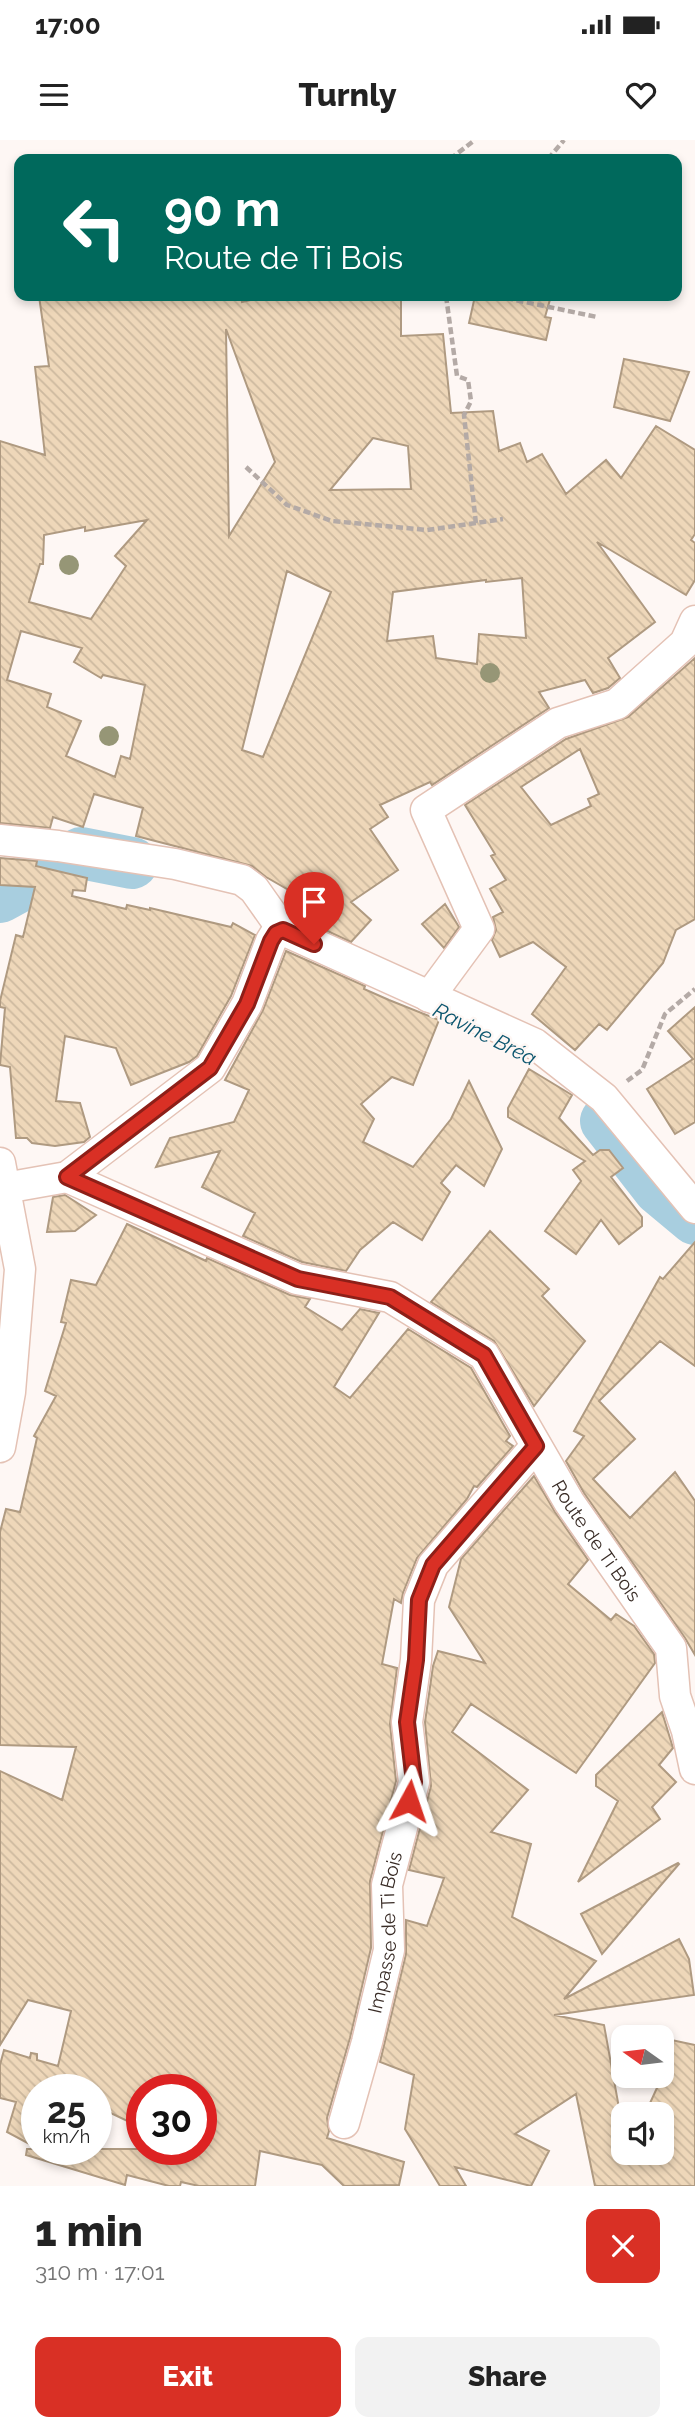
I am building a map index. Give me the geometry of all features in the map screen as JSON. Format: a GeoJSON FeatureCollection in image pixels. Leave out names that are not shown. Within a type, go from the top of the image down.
{"type":"FeatureCollection","features":[{"type":"Feature","properties":{"kind":"street"},"geometry":{"type":"LineString","coordinates":[[429,997],[478,929],[425,810],[558,723],[617,704],[685,643],[695,621]]}},
{"type":"Feature","properties":{"kind":"street"},"geometry":{"type":"LineString","coordinates":[[0,840],[175,864],[242,880],[254,889],[283,930],[535,1044],[604,1098],[695,1208]]}},
{"type":"Feature","properties":{"kind":"street"},"geometry":{"type":"LineString","coordinates":[[0,1447],[10,1392],[9,1289],[20,1269],[3,1175],[67,1177],[210,1068],[247,1004],[271,941],[276,933],[283,930]]}},
{"type":"Feature","properties":{"kind":"street","name":"Route de Ti Bois"},"geometry":{"type":"LineString","coordinates":[[67,1177],[298,1279],[390,1297],[484,1355],[569,1502],[671,1648],[675,1696],[688,1731],[695,1769]]}},
{"type":"Feature","properties":{"kind":"street","name":"Impasse de Ti Bois"},"geometry":{"type":"LineString","coordinates":[[344,2123],[389,1950],[387,1885],[414,1782],[407,1722],[416,1660],[419,1600],[433,1565],[536,1446]]}},
{"type":"Feature","properties":{"kind":"path"},"geometry":{"type":"LineString","coordinates":[[457,154],[475,140]]}},
{"type":"Feature","properties":{"kind":"path"},"geometry":{"type":"LineString","coordinates":[[552,154],[564,140]]}},
{"type":"Feature","properties":{"kind":"path"},"geometry":{"type":"LineString","coordinates":[[447,301],[457,376],[468,380],[471,401],[464,415],[476,524]]}},
{"type":"Feature","properties":{"kind":"path"},"geometry":{"type":"LineString","coordinates":[[520,301],[597,317]]}},
{"type":"Feature","properties":{"kind":"path"},"geometry":{"type":"LineString","coordinates":[[246,467],[287,505],[332,521],[427,530],[503,519]]}},
{"type":"Feature","properties":{"kind":"path"},"geometry":{"type":"LineString","coordinates":[[604,1098],[642,1070],[665,1014],[695,989]]}},
{"type":"Feature","properties":{"kind":"building"},"geometry":{"type":"Polygon","coordinates":[[[40,301],[401,301],[401,336],[443,334],[451,413],[493,411],[499,451],[520,443],[527,462],[542,454],[566,494],[606,460],[621,478],[656,426],[695,450],[695,534],[691,540],[695,543],[695,580],[686,595],[597,542],[655,622],[608,658],[620,678],[608,688],[593,693],[585,680],[539,692],[549,708],[432,785],[430,782],[380,805],[388,817],[370,829],[398,870],[351,902],[371,920],[351,942],[310,923],[318,907],[252,866],[136,836],[143,808],[94,794],[83,827],[53,817],[50,828],[0,823],[0,441],[45,455],[35,367],[49,366],[40,301]],[[226,329],[229,536],[275,462],[226,329]],[[373,438],[330,490],[411,489],[408,446],[373,438]],[[147,520],[85,531],[85,527],[44,535],[43,564],[40,564],[29,602],[91,619],[126,566],[115,556],[147,520]],[[287,571],[242,750],[263,757],[331,592],[287,571]],[[522,578],[393,592],[387,641],[433,636],[436,658],[477,664],[479,634],[526,638],[522,578]],[[21,631],[7,680],[51,694],[47,707],[81,721],[66,756],[115,777],[121,756],[130,759],[145,685],[103,675],[101,678],[74,662],[82,648],[21,631]]]}},
{"type":"Feature","properties":{"kind":"building"},"geometry":{"type":"Polygon","coordinates":[[[474,301],[550,301],[545,317],[551,318],[546,340],[469,323],[474,301]]]}},
{"type":"Feature","properties":{"kind":"building"},"geometry":{"type":"Polygon","coordinates":[[[624,359],[689,372],[670,421],[614,407],[624,359]]]}},
{"type":"Feature","properties":{"kind":"building"},"geometry":{"type":"Polygon","coordinates":[[[695,658],[695,919],[676,930],[663,963],[607,1030],[599,1024],[575,1050],[532,1014],[566,967],[533,942],[500,957],[492,940],[496,930],[493,917],[503,912],[490,889],[506,880],[491,856],[495,854],[465,805],[566,739],[628,717],[695,658]],[[580,749],[521,787],[551,825],[591,806],[588,799],[599,794],[580,749]]]}},
{"type":"Feature","properties":{"kind":"building"},"geometry":{"type":"Polygon","coordinates":[[[0,858],[37,861],[36,866],[87,878],[85,891],[73,890],[72,896],[126,909],[127,905],[150,908],[231,927],[233,923],[255,935],[231,996],[197,1056],[189,1062],[131,1085],[116,1048],[65,1036],[56,1101],[80,1103],[90,1137],[84,1142],[55,1146],[32,1143],[27,1138],[16,1138],[10,1067],[0,1065],[5,1008],[0,1007],[0,1001],[16,935],[23,937],[35,887],[0,885],[0,858]]]}},
{"type":"Feature","properties":{"kind":"building"},"geometry":{"type":"Polygon","coordinates":[[[445,904],[459,927],[444,948],[422,924],[445,904]]]}},
{"type":"Feature","properties":{"kind":"building"},"geometry":{"type":"Polygon","coordinates":[[[286,951],[365,986],[364,989],[439,1020],[413,1085],[392,1077],[361,1104],[374,1119],[363,1142],[413,1167],[451,1119],[469,1081],[502,1149],[484,1186],[456,1165],[441,1183],[450,1192],[422,1240],[393,1222],[360,1250],[346,1271],[302,1262],[243,1236],[255,1213],[202,1187],[220,1151],[156,1167],[170,1138],[234,1122],[249,1090],[225,1080],[263,1010],[286,951]]]}},
{"type":"Feature","properties":{"kind":"building"},"geometry":{"type":"Polygon","coordinates":[[[695,1007],[695,1122],[675,1134],[647,1089],[693,1059],[668,1031],[695,1007]]]}},
{"type":"Feature","properties":{"kind":"building"},"geometry":{"type":"Polygon","coordinates":[[[529,1069],[572,1095],[559,1118],[593,1155],[600,1150],[609,1150],[623,1168],[611,1177],[642,1217],[642,1226],[619,1244],[601,1220],[576,1254],[545,1231],[581,1181],[573,1170],[585,1161],[508,1117],[508,1108],[529,1069]]]}},
{"type":"Feature","properties":{"kind":"building"},"geometry":{"type":"Polygon","coordinates":[[[65,1195],[96,1215],[75,1231],[47,1232],[53,1197],[65,1195]]]}},
{"type":"Feature","properties":{"kind":"building"},"geometry":{"type":"Polygon","coordinates":[[[127,1224],[206,1261],[207,1258],[290,1295],[310,1299],[305,1307],[342,1330],[360,1309],[379,1313],[334,1387],[350,1398],[408,1329],[471,1368],[510,1436],[506,1441],[513,1446],[477,1487],[474,1486],[467,1499],[417,1558],[401,1603],[394,1599],[382,1664],[397,1668],[390,1724],[396,1781],[370,1881],[371,1948],[350,2038],[327,2118],[327,2138],[404,2162],[399,2185],[344,2186],[322,2165],[260,2151],[255,2186],[199,2186],[181,2182],[180,2186],[169,2186],[127,2175],[125,2185],[59,2165],[112,2165],[112,2149],[126,2149],[126,2165],[217,2165],[217,2074],[126,2074],[126,2120],[112,2114],[112,2074],[21,2074],[21,2139],[7,2132],[16,2102],[0,2098],[0,2065],[4,2050],[30,2058],[31,2053],[37,2054],[37,2060],[58,2066],[71,2011],[28,2000],[0,2045],[0,1771],[62,1800],[76,1747],[0,1745],[0,1532],[6,1509],[20,1512],[37,1438],[34,1436],[56,1396],[45,1391],[66,1323],[61,1322],[71,1280],[96,1285],[127,1224]]]}},
{"type":"Feature","properties":{"kind":"building"},"geometry":{"type":"Polygon","coordinates":[[[490,1231],[549,1289],[542,1296],[585,1341],[534,1406],[494,1341],[431,1302],[490,1231]]]}},
{"type":"Feature","properties":{"kind":"building"},"geometry":{"type":"Polygon","coordinates":[[[695,1242],[695,1366],[660,1341],[599,1401],[635,1439],[593,1479],[630,1518],[675,1472],[695,1501],[695,1655],[584,1493],[566,1461],[584,1436],[574,1431],[660,1277],[663,1279],[695,1242]]]}},
{"type":"Feature","properties":{"kind":"building"},"geometry":{"type":"Polygon","coordinates":[[[534,1476],[588,1560],[568,1584],[611,1620],[616,1614],[634,1626],[654,1654],[655,1663],[576,1773],[471,1704],[452,1732],[528,1790],[491,1832],[531,1844],[512,1917],[596,1961],[564,1999],[679,1939],[689,1959],[694,1995],[554,2015],[604,2025],[611,2064],[611,2088],[615,2088],[618,2102],[611,2102],[611,2165],[674,2165],[674,2102],[651,2102],[657,2088],[674,2088],[674,2041],[695,2045],[695,2186],[595,2186],[576,2094],[515,2134],[549,2151],[531,2186],[455,2167],[466,2186],[440,2186],[405,2129],[414,2075],[380,2062],[406,1954],[406,1920],[427,1926],[444,1878],[409,1870],[431,1786],[425,1722],[433,1666],[438,1651],[485,1663],[449,1607],[461,1559],[534,1476]]]}},
{"type":"Feature","properties":{"kind":"building"},"geometry":{"type":"Polygon","coordinates":[[[662,1712],[673,1748],[659,1765],[676,1782],[652,1807],[660,1819],[578,1882],[618,1801],[596,1786],[596,1775],[662,1712]]]}},
{"type":"Feature","properties":{"kind":"building"},"geometry":{"type":"Polygon","coordinates":[[[679,1864],[602,1954],[581,1914],[679,1864]]]}},
{"type":"Feature","properties":{"kind":"waterway","name":"Ravine Bréa"},"geometry":{"type":"LineString","coordinates":[[0,897],[81,853],[132,863]]}},
{"type":"Feature","properties":{"kind":"waterway","name":"Ravine Bréa"},"geometry":{"type":"LineString","coordinates":[[606,1121],[659,1189],[695,1219]]}},
{"type":"Feature","properties":{"kind":"route"},"geometry":{"type":"LineString","coordinates":[[314,944],[283,930],[276,933],[247,1004],[210,1068],[67,1177],[298,1279],[390,1297],[484,1355],[536,1446],[433,1565],[419,1600],[416,1660],[407,1722],[414,1782],[409,1801]]}}]}
